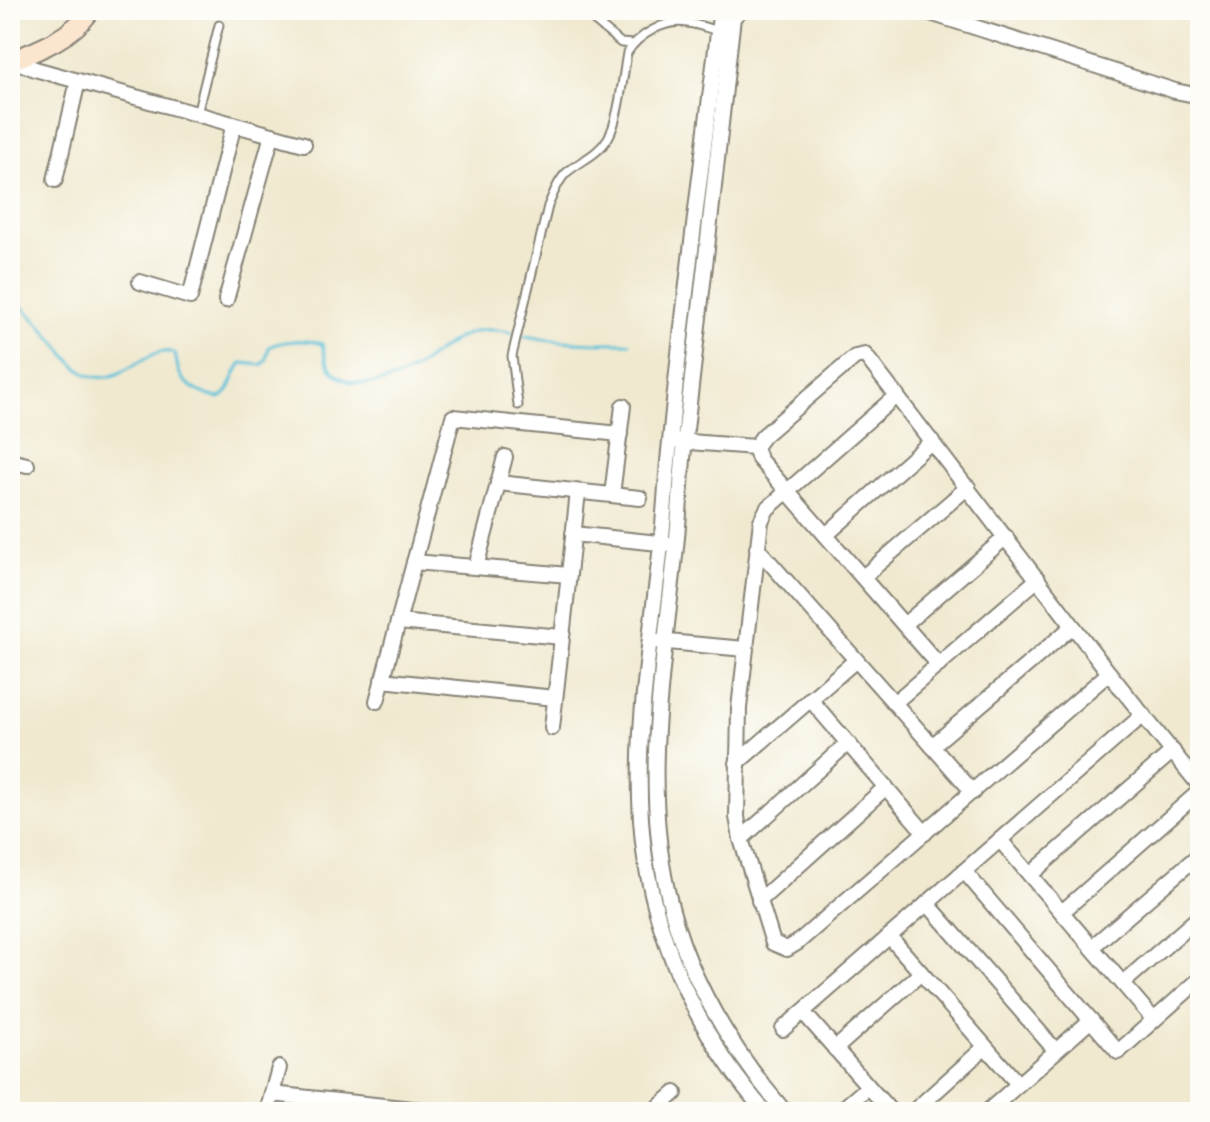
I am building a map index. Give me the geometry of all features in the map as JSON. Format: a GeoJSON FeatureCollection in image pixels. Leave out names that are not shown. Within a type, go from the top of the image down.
{"type":"FeatureCollection","features":[{"type":"Feature","properties":{"kind":"street"},"geometry":{"type":"LineString","coordinates":[[11,60],[35,52],[66,35],[91,10]]}},
{"type":"Feature","properties":{"kind":"street"},"geometry":{"type":"LineString","coordinates":[[928,11],[1187,95],[1200,96]]}},
{"type":"Feature","properties":{"kind":"street"},"geometry":{"type":"LineString","coordinates":[[726,20],[677,441],[669,544],[640,755],[640,795],[653,857],[661,926],[686,991],[719,1052],[765,1112]]}},
{"type":"Feature","properties":{"kind":"street"},"geometry":{"type":"LineString","coordinates":[[11,60],[304,144]]}},
{"type":"Feature","properties":{"kind":"street"},"geometry":{"type":"LineString","coordinates":[[55,180],[78,81]]}},
{"type":"Feature","properties":{"kind":"street"},"geometry":{"type":"LineString","coordinates":[[140,282],[190,297],[234,124]]}},
{"type":"Feature","properties":{"kind":"street"},"geometry":{"type":"LineString","coordinates":[[226,300],[272,135]]}},
{"type":"Feature","properties":{"kind":"street"},"geometry":{"type":"LineString","coordinates":[[755,447],[763,436],[860,354],[869,359],[1200,788],[1062,912]]}},
{"type":"Feature","properties":{"kind":"street"},"geometry":{"type":"LineString","coordinates":[[897,395],[762,516],[745,649],[737,763],[737,817],[773,943],[782,948],[792,947],[1109,673]]}},
{"type":"Feature","properties":{"kind":"street"},"geometry":{"type":"LineString","coordinates":[[612,495],[623,406]]}},
{"type":"Feature","properties":{"kind":"street"},"geometry":{"type":"LineString","coordinates":[[377,701],[453,417],[620,434]]}},
{"type":"Feature","properties":{"kind":"street"},"geometry":{"type":"LineString","coordinates":[[677,441],[755,447]]}},
{"type":"Feature","properties":{"kind":"street"},"geometry":{"type":"LineString","coordinates":[[826,535],[932,441]]}},
{"type":"Feature","properties":{"kind":"street"},"geometry":{"type":"LineString","coordinates":[[755,447],[757,455],[939,665]]}},
{"type":"Feature","properties":{"kind":"street"},"geometry":{"type":"LineString","coordinates":[[476,567],[505,457]]}},
{"type":"Feature","properties":{"kind":"street"},"geometry":{"type":"LineString","coordinates":[[10,461],[27,465]]}},
{"type":"Feature","properties":{"kind":"street"},"geometry":{"type":"LineString","coordinates":[[498,483],[640,498]]}},
{"type":"Feature","properties":{"kind":"street"},"geometry":{"type":"LineString","coordinates":[[863,577],[968,487]]}},
{"type":"Feature","properties":{"kind":"street"},"geometry":{"type":"LineString","coordinates":[[552,728],[578,492]]}},
{"type":"Feature","properties":{"kind":"street"},"geometry":{"type":"LineString","coordinates":[[573,534],[669,544]]}},
{"type":"Feature","properties":{"kind":"street"},"geometry":{"type":"LineString","coordinates":[[904,625],[1006,537]]}},
{"type":"Feature","properties":{"kind":"street"},"geometry":{"type":"LineString","coordinates":[[757,548],[973,792]]}},
{"type":"Feature","properties":{"kind":"street"},"geometry":{"type":"LineString","coordinates":[[414,562],[569,575]]}},
{"type":"Feature","properties":{"kind":"street"},"geometry":{"type":"LineString","coordinates":[[894,703],[1038,579]]}},
{"type":"Feature","properties":{"kind":"street"},"geometry":{"type":"LineString","coordinates":[[398,622],[562,637]]}},
{"type":"Feature","properties":{"kind":"street"},"geometry":{"type":"LineString","coordinates":[[932,746],[1073,626]]}},
{"type":"Feature","properties":{"kind":"street"},"geometry":{"type":"LineString","coordinates":[[657,640],[745,649]]}},
{"type":"Feature","properties":{"kind":"street"},"geometry":{"type":"LineString","coordinates":[[737,763],[856,660]]}},
{"type":"Feature","properties":{"kind":"street"},"geometry":{"type":"LineString","coordinates":[[382,680],[555,698]]}},
{"type":"Feature","properties":{"kind":"street"},"geometry":{"type":"LineString","coordinates":[[810,699],[925,833]]}},
{"type":"Feature","properties":{"kind":"street"},"geometry":{"type":"LineString","coordinates":[[783,1029],[1143,715]]}},
{"type":"Feature","properties":{"kind":"street"},"geometry":{"type":"LineString","coordinates":[[741,839],[848,743]]}},
{"type":"Feature","properties":{"kind":"street"},"geometry":{"type":"LineString","coordinates":[[1030,875],[1173,751]]}},
{"type":"Feature","properties":{"kind":"street"},"geometry":{"type":"LineString","coordinates":[[759,901],[886,787]]}},
{"type":"Feature","properties":{"kind":"street"},"geometry":{"type":"LineString","coordinates":[[1000,840],[1154,1020]]}},
{"type":"Feature","properties":{"kind":"street"},"geometry":{"type":"LineString","coordinates":[[1092,947],[1200,854]]}},
{"type":"Feature","properties":{"kind":"street"},"geometry":{"type":"LineString","coordinates":[[653,857],[700,985],[736,1051],[785,1112]]}},
{"type":"Feature","properties":{"kind":"street"},"geometry":{"type":"LineString","coordinates":[[964,871],[1118,1052],[1200,979]]}},
{"type":"Feature","properties":{"kind":"street"},"geometry":{"type":"LineString","coordinates":[[927,903],[1056,1051]]}},
{"type":"Feature","properties":{"kind":"street"},"geometry":{"type":"LineString","coordinates":[[1123,983],[1200,916]]}},
{"type":"Feature","properties":{"kind":"street"},"geometry":{"type":"LineString","coordinates":[[889,936],[1018,1084]]}},
{"type":"Feature","properties":{"kind":"street"},"geometry":{"type":"LineString","coordinates":[[835,1049],[921,973]]}},
{"type":"Feature","properties":{"kind":"street"},"geometry":{"type":"LineString","coordinates":[[686,991],[700,985]]}},
{"type":"Feature","properties":{"kind":"street"},"geometry":{"type":"LineString","coordinates":[[803,1012],[891,1112]]}},
{"type":"Feature","properties":{"kind":"street"},"geometry":{"type":"LineString","coordinates":[[987,1112],[1091,1020]]}},
{"type":"Feature","properties":{"kind":"street"},"geometry":{"type":"LineString","coordinates":[[913,1112],[985,1047]]}},
{"type":"Feature","properties":{"kind":"street"},"geometry":{"type":"LineString","coordinates":[[268,1112],[279,1068]]}},
{"type":"Feature","properties":{"kind":"street"},"geometry":{"type":"LineString","coordinates":[[839,1112],[868,1087]]}},
{"type":"Feature","properties":{"kind":"street"},"geometry":{"type":"LineString","coordinates":[[656,1111],[675,1093]]}},
{"type":"Feature","properties":{"kind":"street"},"geometry":{"type":"LineString","coordinates":[[272,1094],[440,1112]]}},
{"type":"Feature","properties":{"kind":"street"},"geometry":{"type":"LineString","coordinates":[[325,1099],[336,1112]]}},
{"type":"Feature","properties":{"kind":"lane"},"geometry":{"type":"LineString","coordinates":[[581,10],[621,43],[633,44]]}},
{"type":"Feature","properties":{"kind":"lane"},"geometry":{"type":"LineString","coordinates":[[518,405],[512,356],[548,206],[563,175],[587,159],[608,138],[627,53],[633,44],[653,30],[677,22],[726,20]]}},
{"type":"Feature","properties":{"kind":"lane"},"geometry":{"type":"LineString","coordinates":[[197,114],[219,25]]}},
{"type":"Feature","properties":{"kind":"waterway"},"geometry":{"type":"LineString","coordinates":[[10,297],[36,320],[73,363],[89,375],[101,378],[112,376],[165,352],[175,354],[179,372],[187,383],[203,393],[220,398],[242,363],[261,365],[266,361],[269,347],[288,342],[322,344],[333,371],[341,378],[361,384],[383,382],[403,375],[460,337],[483,330],[560,341],[630,343]]}}]}
